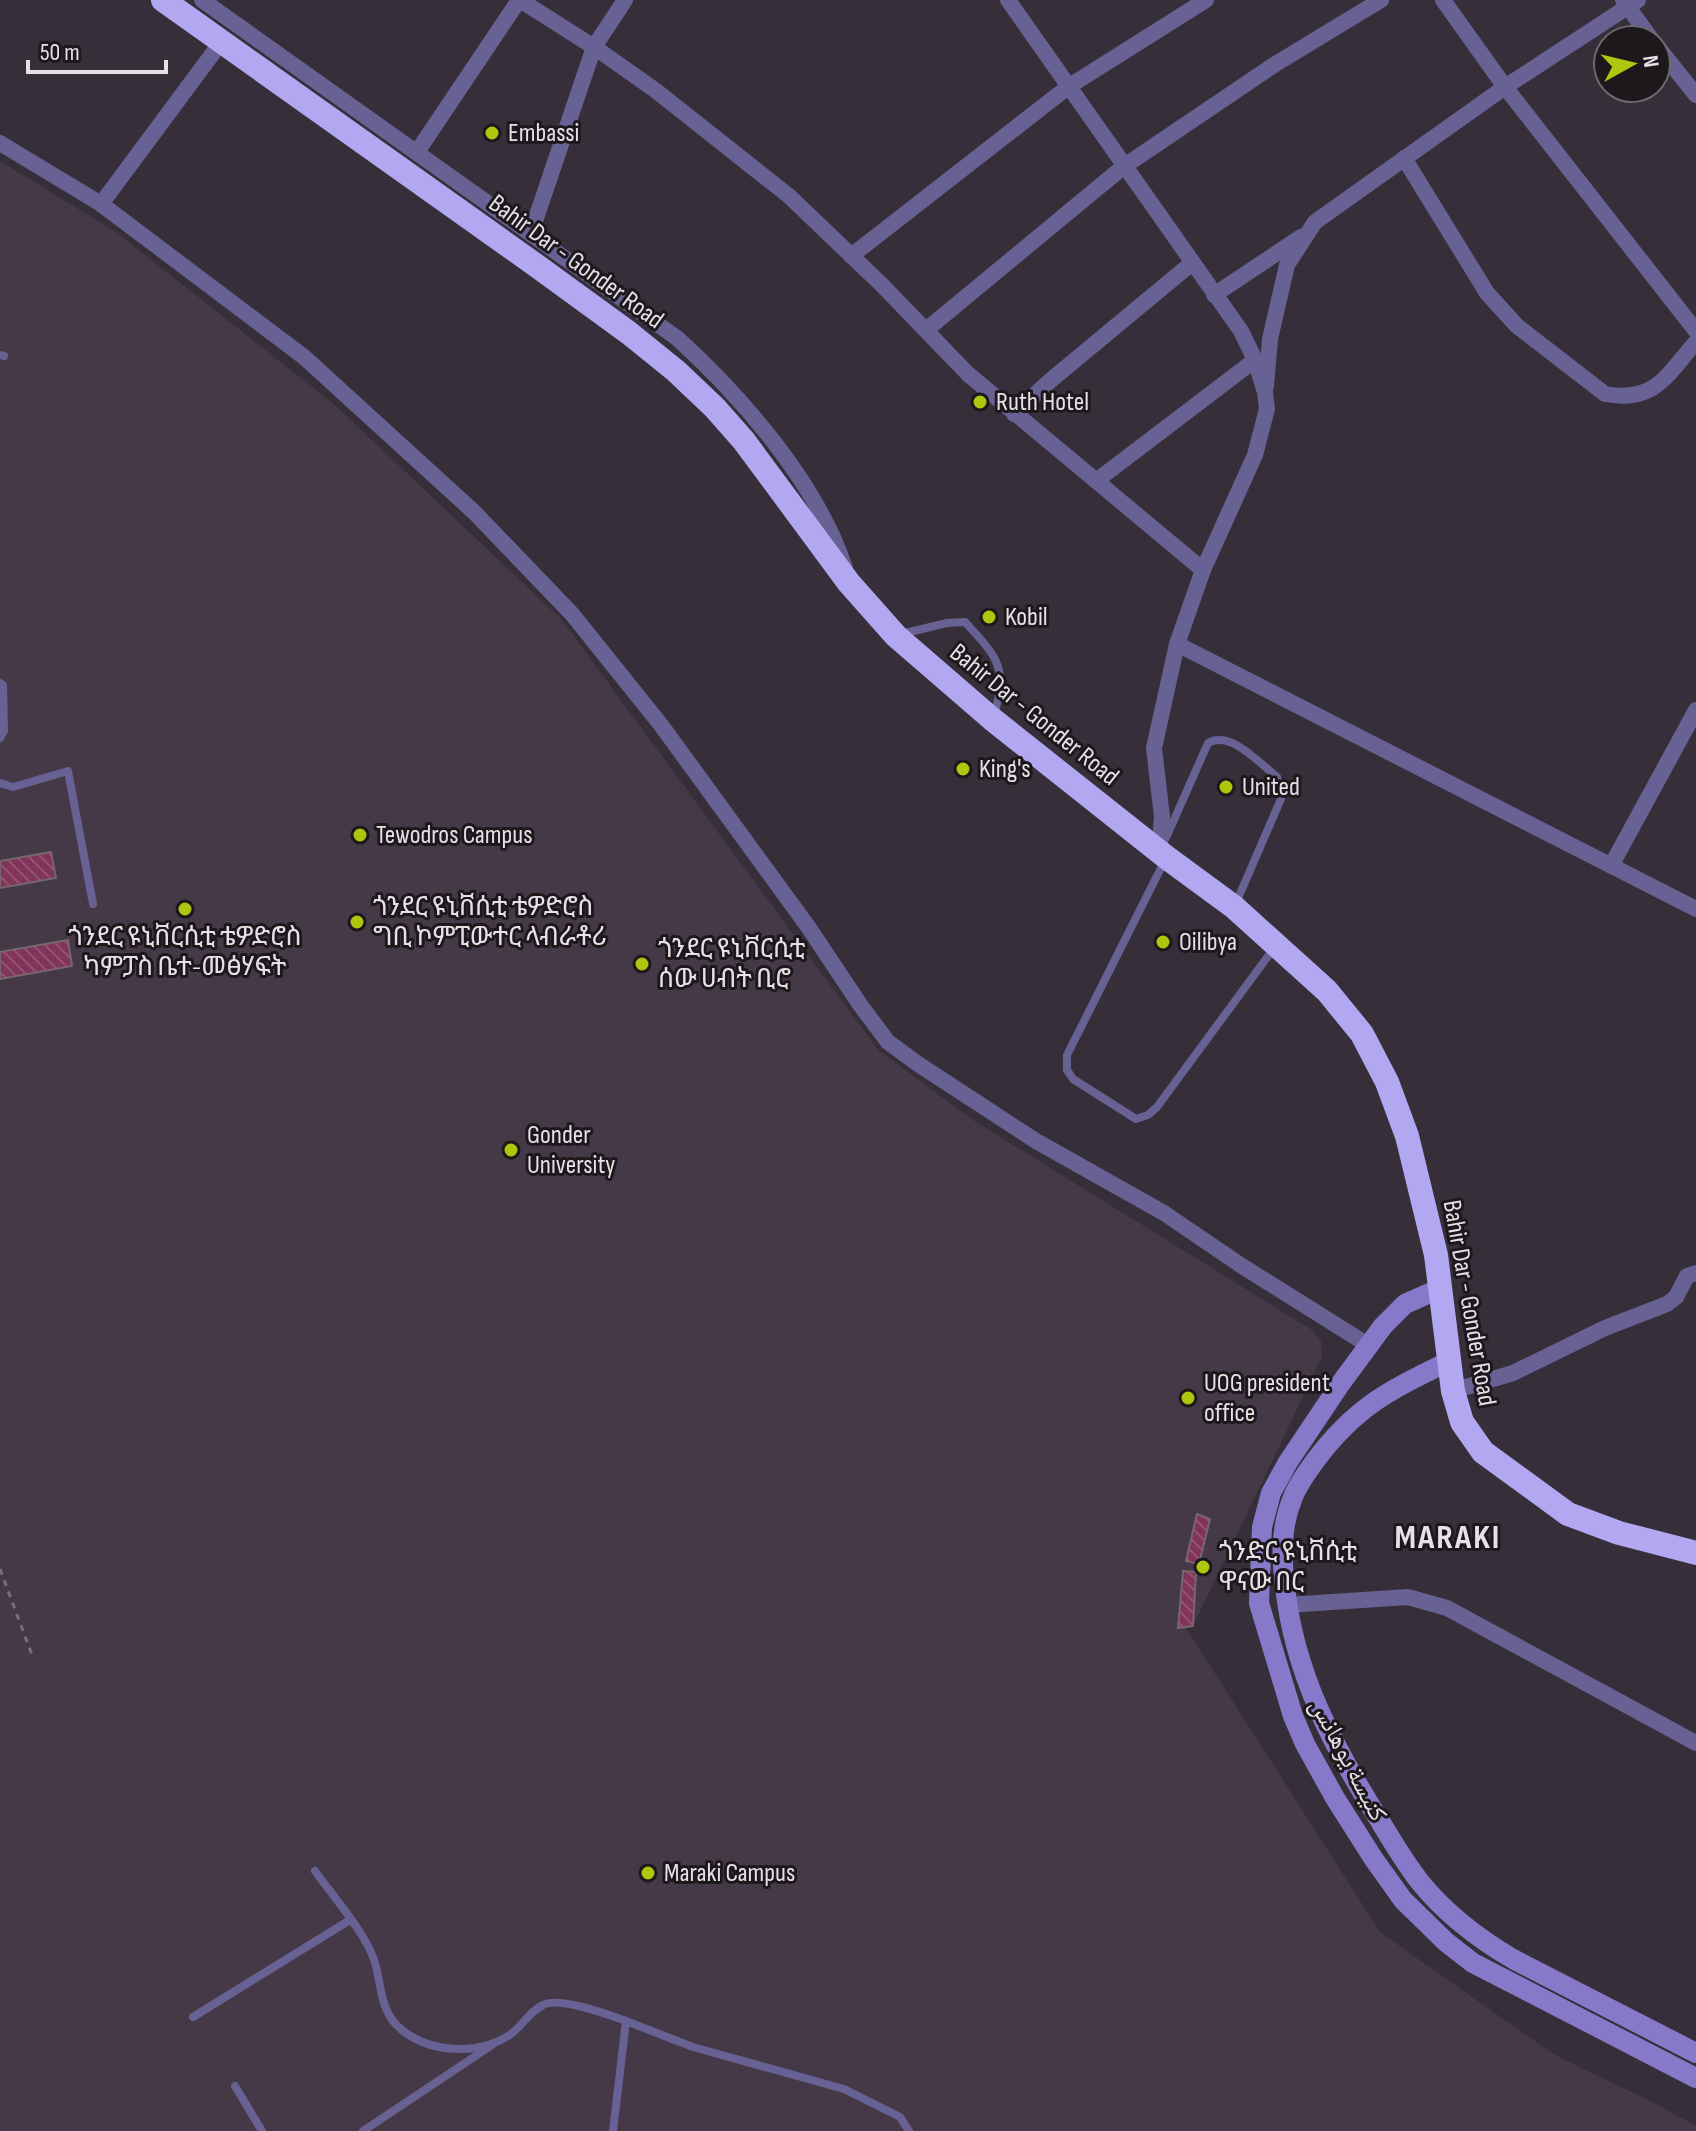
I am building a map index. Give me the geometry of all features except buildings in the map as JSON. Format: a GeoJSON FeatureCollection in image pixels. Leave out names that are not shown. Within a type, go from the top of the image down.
{"type":"FeatureCollection","features":[{"type":"Feature","properties":{"kind":"highway","name":"Bahir Dar - Gonder Road"},"geometry":{"type":"LineString","coordinates":[[163,0],[549,274],[676,371],[744,441],[849,583],[896,636],[992,719],[1234,907],[1327,991],[1353,1023],[1387,1082],[1407,1136],[1436,1255],[1453,1391],[1462,1422],[1483,1452],[1568,1514],[1619,1533],[1696,1553]]}},
{"type":"Feature","properties":{"kind":"street"},"geometry":{"type":"LineString","coordinates":[[202,0],[677,338],[721,380],[791,467],[837,545],[849,583]]}},
{"type":"Feature","properties":{"kind":"street"},"geometry":{"type":"LineString","coordinates":[[417,152],[520,0],[655,90],[789,196],[968,374],[1203,570]]}},
{"type":"Feature","properties":{"kind":"street"},"geometry":{"type":"LineString","coordinates":[[531,233],[594,47],[625,0]]}},
{"type":"Feature","properties":{"kind":"street"},"geometry":{"type":"LineString","coordinates":[[1008,0],[1241,331],[1255,360],[1265,392],[1267,409],[1255,455],[1203,570],[1177,644],[1154,748],[1163,854]]}},
{"type":"Feature","properties":{"kind":"street"},"geometry":{"type":"LineString","coordinates":[[851,256],[1068,87],[1206,0]]}},
{"type":"Feature","properties":{"kind":"street"},"geometry":{"type":"LineString","coordinates":[[926,330],[1123,167],[1274,65],[1381,0]]}},
{"type":"Feature","properties":{"kind":"street"},"geometry":{"type":"LineString","coordinates":[[1443,0],[1505,87],[1689,311],[1696,331]]}},
{"type":"Feature","properties":{"kind":"street"},"geometry":{"type":"LineString","coordinates":[[1265,392],[1270,339],[1287,265],[1315,222],[1629,3],[1642,24]]}},
{"type":"Feature","properties":{"kind":"street"},"geometry":{"type":"LineString","coordinates":[[101,204],[222,41]]}},
{"type":"Feature","properties":{"kind":"street"},"geometry":{"type":"LineString","coordinates":[[1672,65],[1696,95]]}},
{"type":"Feature","properties":{"kind":"street"},"geometry":{"type":"LineString","coordinates":[[0,143],[101,204],[304,357],[474,512],[572,614],[661,725],[888,1042],[1036,1141],[1164,1213],[1368,1345]]}},
{"type":"Feature","properties":{"kind":"street"},"geometry":{"type":"LineString","coordinates":[[1404,158],[1487,293],[1517,326],[1605,394],[1621,397],[1643,394],[1657,386],[1696,342]]}},
{"type":"Feature","properties":{"kind":"street"},"geometry":{"type":"LineString","coordinates":[[1214,295],[1309,231]]}},
{"type":"Feature","properties":{"kind":"street"},"geometry":{"type":"LineString","coordinates":[[1014,414],[1192,263]]}},
{"type":"Feature","properties":{"kind":"street"},"geometry":{"type":"LineString","coordinates":[[1096,481],[1255,360]]}},
{"type":"Feature","properties":{"kind":"street"},"geometry":{"type":"LineString","coordinates":[[1177,644],[1696,909]]}},
{"type":"Feature","properties":{"kind":"street"},"geometry":{"type":"LineString","coordinates":[[1611,866],[1696,710]]}},
{"type":"Feature","properties":{"kind":"street"},"geometry":{"type":"LineString","coordinates":[[1453,1391],[1513,1373],[1605,1328],[1667,1304],[1676,1297],[1687,1276],[1696,1273]]}},
{"type":"Feature","properties":{"kind":"street","name":"كنيسة يوهانس"},"geometry":{"type":"LineString","coordinates":[[1441,1288],[1405,1304],[1383,1326],[1296,1447],[1271,1493],[1262,1527],[1259,1603],[1283,1688],[1302,1736],[1335,1798],[1373,1858],[1403,1900],[1446,1942],[1473,1963],[1696,2078]]}},
{"type":"Feature","properties":{"kind":"street"},"geometry":{"type":"LineString","coordinates":[[1450,1361],[1390,1390],[1343,1427],[1306,1474],[1291,1501],[1281,1549],[1293,1642],[1324,1725],[1359,1788],[1420,1882],[1488,1944],[1696,2053]]}},
{"type":"Feature","properties":{"kind":"street"},"geometry":{"type":"LineString","coordinates":[[1271,1493],[1291,1501]]}},
{"type":"Feature","properties":{"kind":"street"},"geometry":{"type":"LineString","coordinates":[[1287,1605],[1408,1597],[1447,1608],[1696,1743]]}},
{"type":"Feature","properties":{"kind":"street"},"geometry":{"type":"LineString","coordinates":[[1302,1736],[1324,1725]]}},
{"type":"Feature","properties":{"kind":"lane"},"geometry":{"type":"LineString","coordinates":[[896,636],[947,623],[965,622],[993,652],[999,669],[1001,692],[992,719]]}},
{"type":"Feature","properties":{"kind":"lane"},"geometry":{"type":"LineString","coordinates":[[0,683],[3,685],[4,731],[0,738]]}},
{"type":"Feature","properties":{"kind":"lane"},"geometry":{"type":"LineString","coordinates":[[1234,907],[1281,799],[1277,777],[1229,740],[1216,738],[1208,743],[1163,854],[1067,1055],[1067,1070],[1073,1079],[1136,1119],[1148,1115],[1277,943]]}},
{"type":"Feature","properties":{"kind":"lane"},"geometry":{"type":"LineString","coordinates":[[0,783],[13,787],[68,771],[93,904]]}},
{"type":"Feature","properties":{"kind":"lane"},"geometry":{"type":"LineString","coordinates":[[315,1871],[372,1953],[381,1999],[402,2030],[429,2044],[452,2051],[496,2043]]}},
{"type":"Feature","properties":{"kind":"lane"},"geometry":{"type":"LineString","coordinates":[[193,2017],[350,1920]]}},
{"type":"Feature","properties":{"kind":"lane"},"geometry":{"type":"LineString","coordinates":[[363,2131],[513,2032],[542,2005],[551,2002],[598,2011],[666,2038],[844,2089],[900,2117],[909,2131]]}},
{"type":"Feature","properties":{"kind":"lane"},"geometry":{"type":"LineString","coordinates":[[613,2131],[626,2021]]}},
{"type":"Feature","properties":{"kind":"lane"},"geometry":{"type":"LineString","coordinates":[[235,2086],[262,2131]]}},
{"type":"Feature","properties":{"kind":"path"},"geometry":{"type":"LineString","coordinates":[[0,1569],[32,1655]]}},
{"type":"Feature","properties":{"kind":"shaded area","name":"Gonder University"},"geometry":{"type":"Polygon","coordinates":[[[0,161],[116,232],[335,405],[562,620],[878,1050],[973,1120],[1312,1330],[1321,1341],[1322,1357],[1193,1626],[1186,1628],[1380,1932],[1553,2054],[1656,2104],[1696,2126],[1696,2131],[0,2131],[0,161]]]}},
{"type":"Feature","properties":{"kind":"place","name":"Embassi"},"geometry":{"type":"Point","coordinates":[492,133]}},
{"type":"Feature","properties":{"kind":"place","name":"Ruth Hotel"},"geometry":{"type":"Point","coordinates":[980,402]}},
{"type":"Feature","properties":{"kind":"place","name":"Kobil"},"geometry":{"type":"Point","coordinates":[989,617]}},
{"type":"Feature","properties":{"kind":"place","name":"King's"},"geometry":{"type":"Point","coordinates":[963,769]}},
{"type":"Feature","properties":{"kind":"place","name":"United"},"geometry":{"type":"Point","coordinates":[1226,787]}},
{"type":"Feature","properties":{"kind":"place","name":"Tewodros Campus"},"geometry":{"type":"Point","coordinates":[360,835]}},
{"type":"Feature","properties":{"kind":"place","name":"ጎንደር ዩኒቨርሲቲ ቴዎድሮስ ካምፓስ ቤተ-መፅሃፍት"},"geometry":{"type":"Point","coordinates":[185,909]}},
{"type":"Feature","properties":{"kind":"place","name":"ጎንደር ዩኒቨሲቲ ቴዎድሮስ ግቢ ኮምፒውተር ላብራቶሪ"},"geometry":{"type":"Point","coordinates":[357,922]}},
{"type":"Feature","properties":{"kind":"place","name":"Oilibya"},"geometry":{"type":"Point","coordinates":[1163,942]}},
{"type":"Feature","properties":{"kind":"place","name":"ጎንደር ዩኒቨርሲቲ ሰው ሀብት ቢሮ"},"geometry":{"type":"Point","coordinates":[642,964]}},
{"type":"Feature","properties":{"kind":"place","name":"Gonder University"},"geometry":{"type":"Point","coordinates":[511,1150]}},
{"type":"Feature","properties":{"kind":"place","name":"UOG president office"},"geometry":{"type":"Point","coordinates":[1188,1398]}},
{"type":"Feature","properties":{"kind":"place","name":"ጎንድር ዩኒቨሲቲ ዋናው በር"},"geometry":{"type":"Point","coordinates":[1203,1567]}},
{"type":"Feature","properties":{"kind":"place","name":"Maraki Campus"},"geometry":{"type":"Point","coordinates":[648,1873]}},
{"type":"Feature","properties":{"kind":"district","name":"MARAKI"},"geometry":{"type":"Point","coordinates":[1448,1537]}}]}
